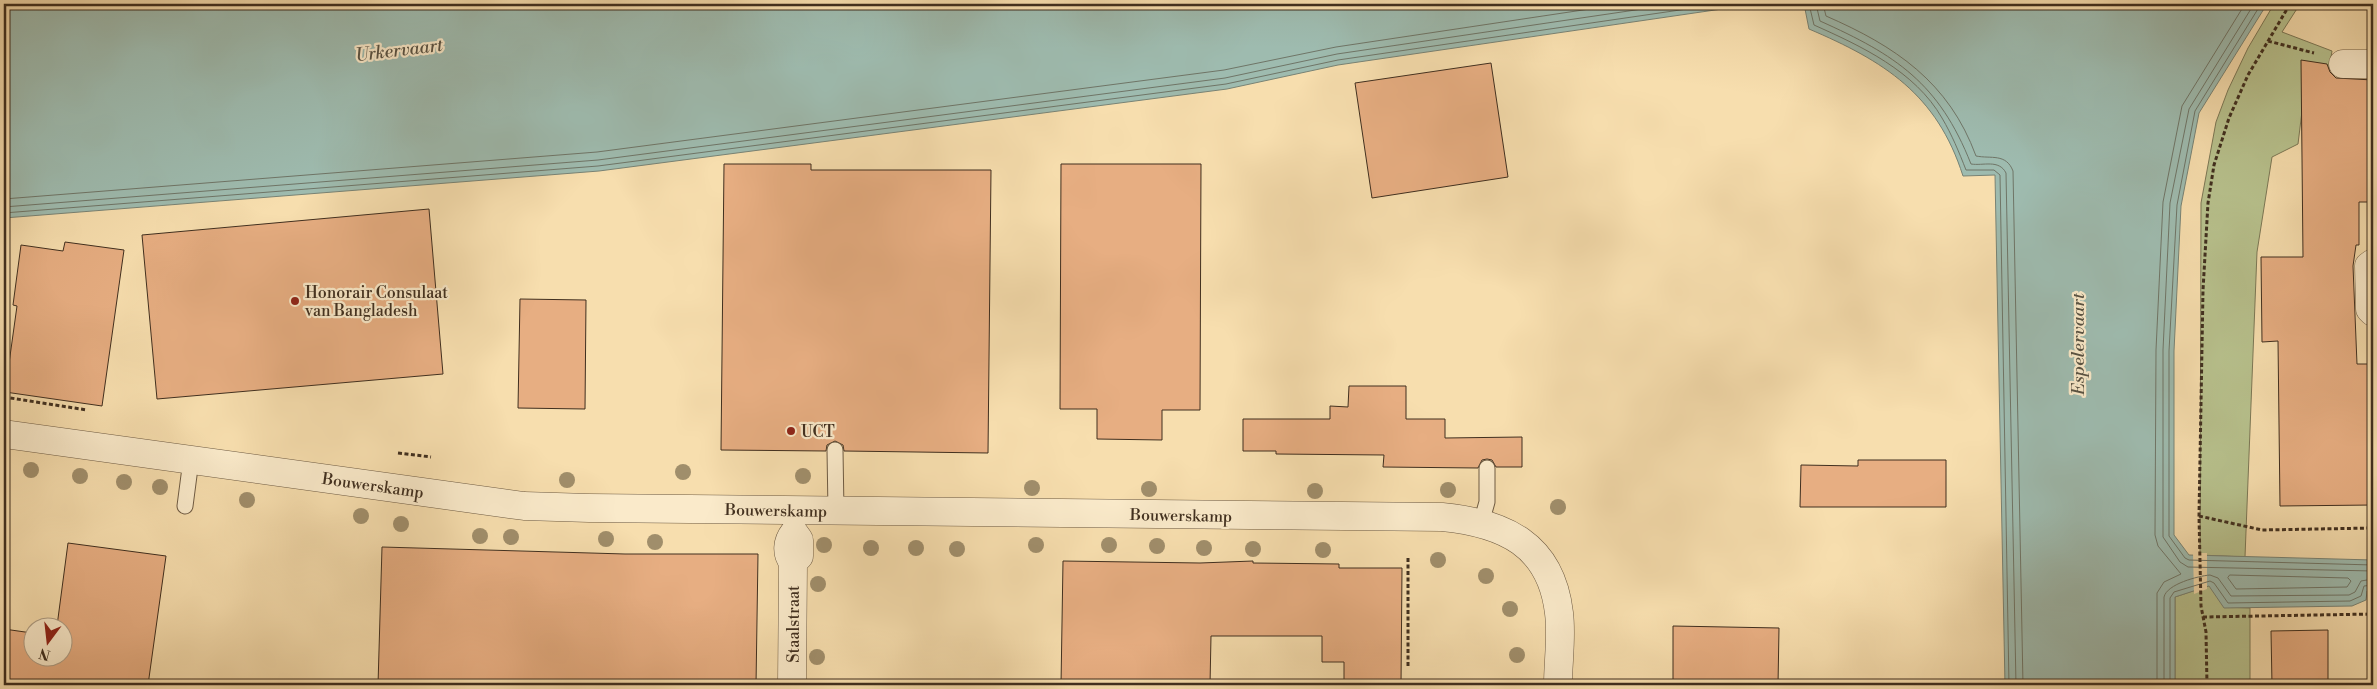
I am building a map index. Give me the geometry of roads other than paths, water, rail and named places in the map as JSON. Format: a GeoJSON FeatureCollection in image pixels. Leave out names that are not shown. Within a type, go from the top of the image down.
{"type":"FeatureCollection","features":[{"type":"Feature","properties":{"kind":"street"},"geometry":{"type":"LineString","coordinates":[[2330,59],[2373,64]]}},
{"type":"Feature","properties":{"kind":"street"},"geometry":{"type":"LineString","coordinates":[[2373,263],[2369,266],[2370,309],[2373,312]]}},
{"type":"Feature","properties":{"kind":"street","name":"Bouwerskamp"},"geometry":{"type":"LineString","coordinates":[[4,434],[524,506],[794,522],[836,511],[1442,517],[1481,523],[1503,530],[1520,539],[1529,546],[1540,560],[1556,596],[1559,614],[1558,685]]}},
{"type":"Feature","properties":{"kind":"street","name":"Staalstraat"},"geometry":{"type":"LineString","coordinates":[[792,685],[793,562],[799,556],[799,540],[794,522]]}},
{"type":"Feature","properties":{"kind":"lane"},"geometry":{"type":"LineString","coordinates":[[835,450],[836,511]]}},
{"type":"Feature","properties":{"kind":"lane"},"geometry":{"type":"LineString","coordinates":[[185,506],[191,460]]}},
{"type":"Feature","properties":{"kind":"lane"},"geometry":{"type":"LineString","coordinates":[[1481,523],[1487,502],[1487,468]]}},
{"type":"Feature","properties":{"kind":"water","name":"Urkervaart"},"geometry":{"type":"Polygon","coordinates":[[[4,4],[1756,4],[1338,65],[1227,89],[599,171],[4,218],[4,4]]]}},
{"type":"Feature","properties":{"kind":"water","name":"Espelervaart"},"geometry":{"type":"Polygon","coordinates":[[[1804,4],[2267,4],[2199,113],[2181,206],[2174,351],[2174,535],[2189,555],[2373,560],[2373,590],[2367,591],[2366,600],[2352,606],[2224,608],[2209,586],[2175,597],[2175,685],[2005,685],[1995,175],[1963,176],[1952,147],[1939,123],[1923,102],[1884,68],[1836,41],[1809,29],[1804,4]]]}},
{"type":"Feature","properties":{"kind":"place","name":"Honorair Consulaat van Bangladesh"},"geometry":{"type":"Point","coordinates":[295,301]}},
{"type":"Feature","properties":{"kind":"place","name":"UCT"},"geometry":{"type":"Point","coordinates":[791,431]}}]}
